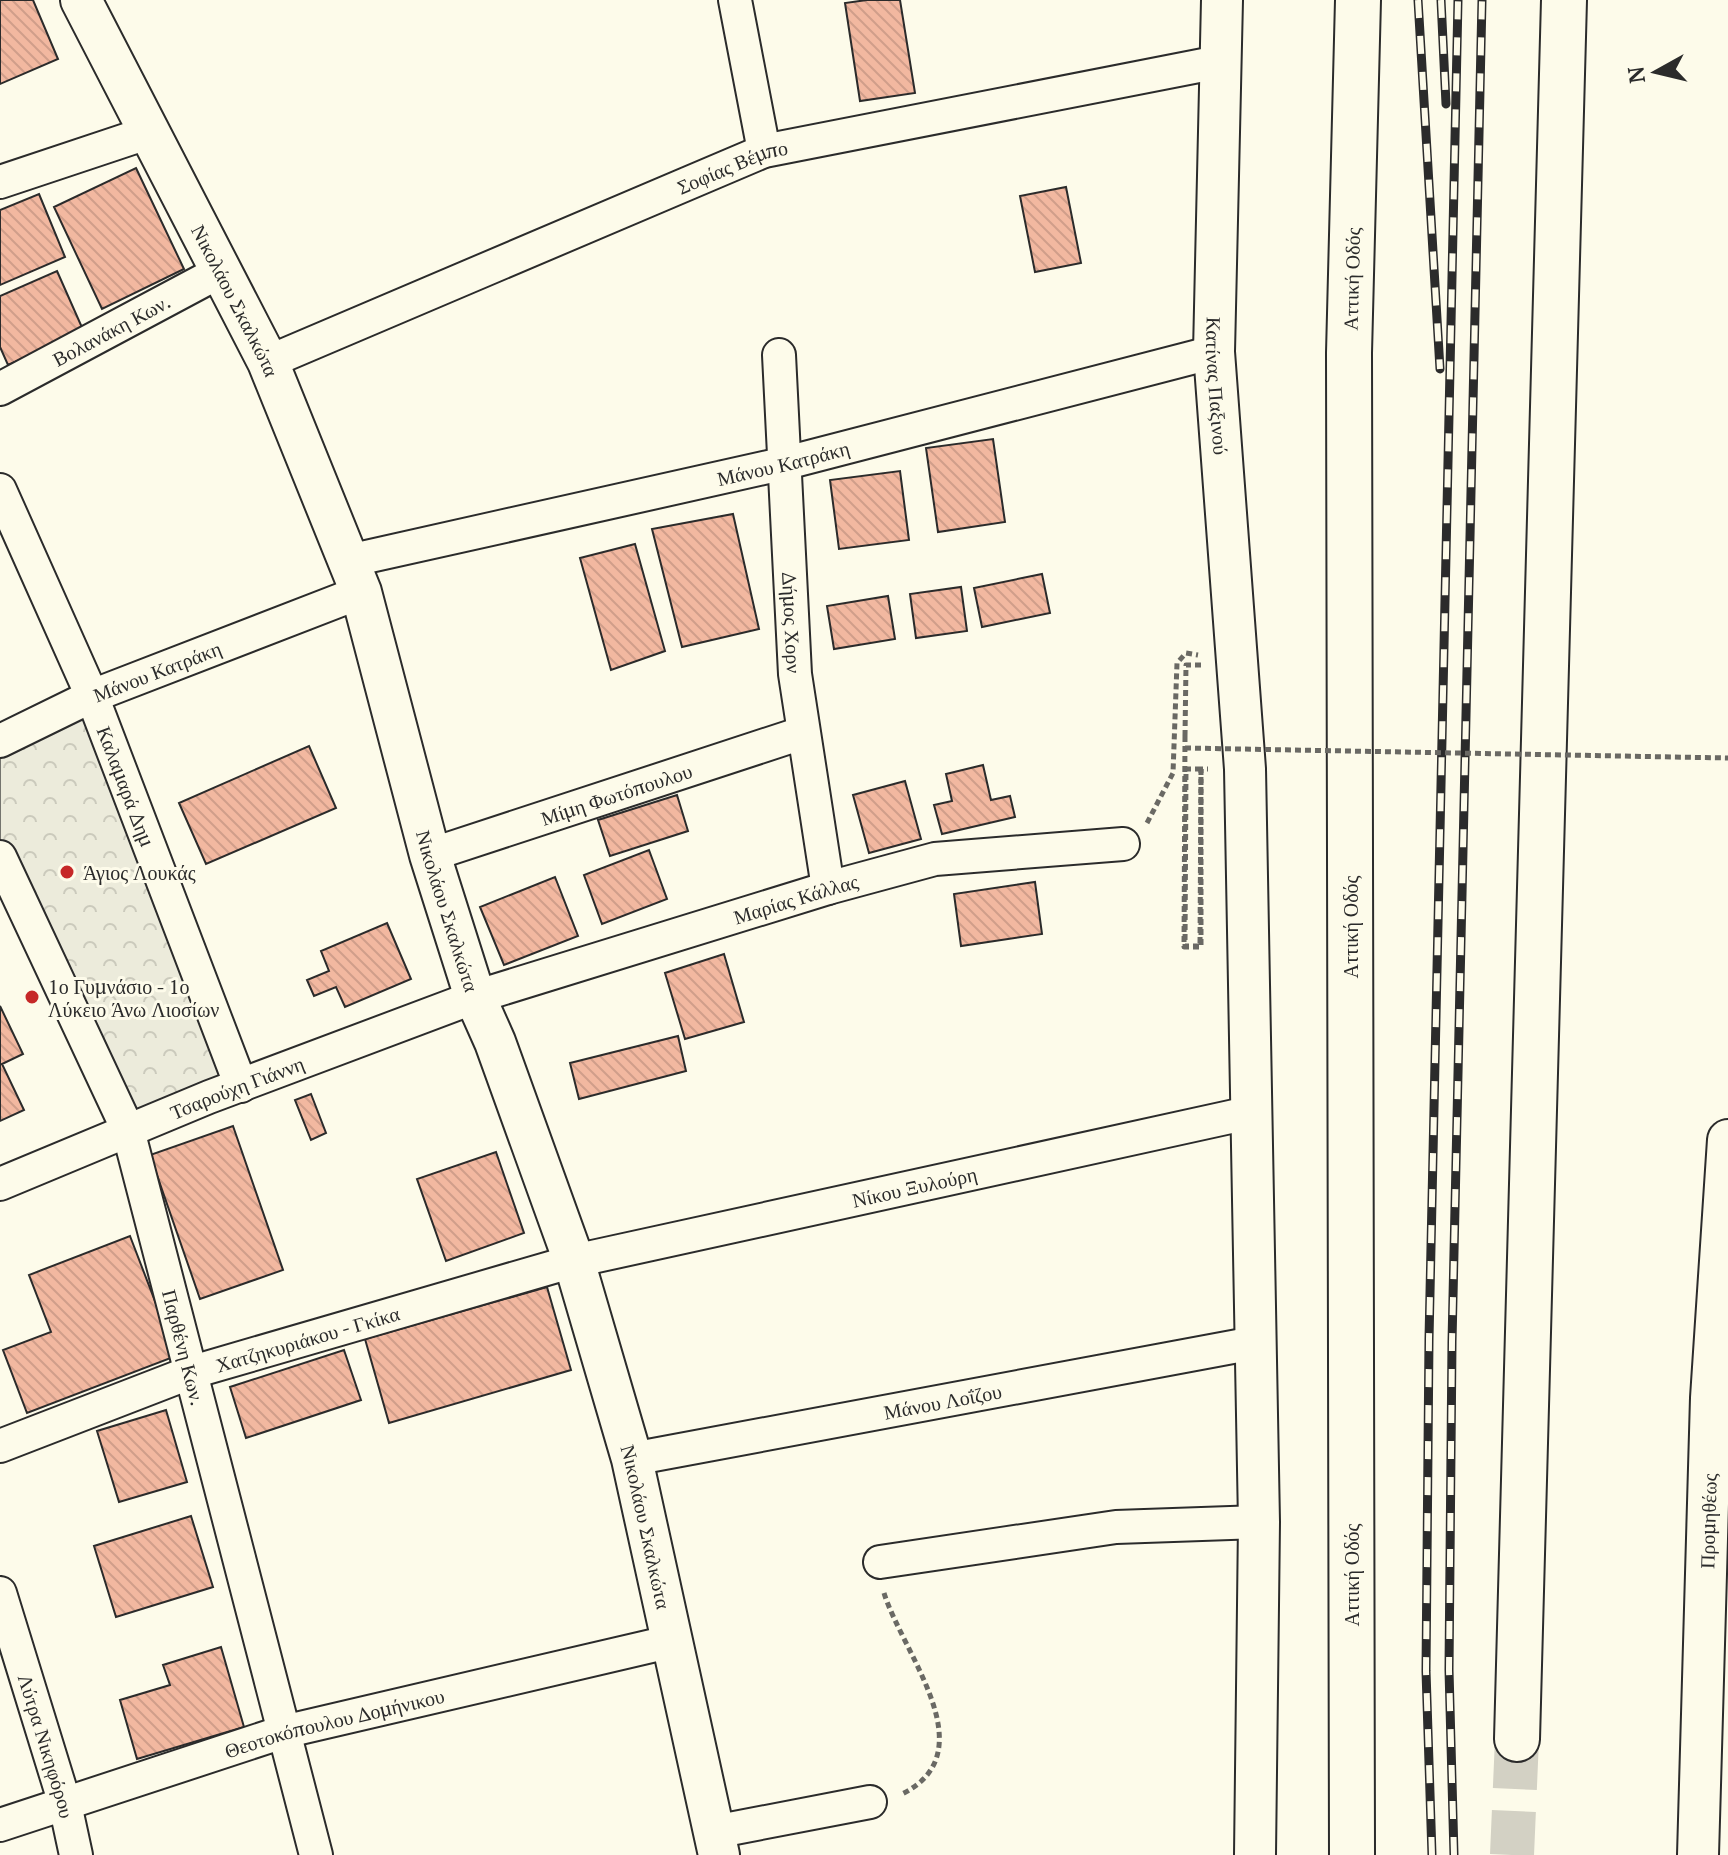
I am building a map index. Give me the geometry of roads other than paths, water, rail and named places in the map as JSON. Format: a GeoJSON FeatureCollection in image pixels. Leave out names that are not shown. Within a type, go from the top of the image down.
{"type":"FeatureCollection","features":[{"type":"Feature","properties":{"kind":"highway","name":"Αττική Οδός"},"geometry":{"type":"LineString","coordinates":[[1352,1855],[1349,353],[1358,0]]}},
{"type":"Feature","properties":{"kind":"highway"},"geometry":{"type":"LineString","coordinates":[[1517,1739],[1564,0]]}},
{"type":"Feature","properties":{"kind":"street","name":"Νικολάου Σκαλκώτα"},"geometry":{"type":"LineString","coordinates":[[81,0],[268,362],[354,577],[430,855],[475,997],[495,1042],[574,1261],[632,1459],[716,1844]]}},
{"type":"Feature","properties":{"kind":"street"},"geometry":{"type":"LineString","coordinates":[[735,0],[764,151]]}},
{"type":"Feature","properties":{"kind":"street","name":"Κατίνας Παξινού"},"geometry":{"type":"LineString","coordinates":[[1222,0],[1224,61],[1214,352],[1245,769],[1259,1522],[1255,1855]]}},
{"type":"Feature","properties":{"kind":"street","name":"Σοφίας Βέμπο"},"geometry":{"type":"LineString","coordinates":[[268,362],[764,151],[1224,61]]}},
{"type":"Feature","properties":{"kind":"street"},"geometry":{"type":"LineString","coordinates":[[0,182],[150,132]]}},
{"type":"Feature","properties":{"kind":"street","name":"Βολανάκη Κων."},"geometry":{"type":"LineString","coordinates":[[0,389],[221,271]]}},
{"type":"Feature","properties":{"kind":"street","name":"Μάνου Κατράκη"},"geometry":{"type":"LineString","coordinates":[[0,741],[354,577],[1214,352]]}},
{"type":"Feature","properties":{"kind":"street","name":"Δήμος Χορν"},"geometry":{"type":"LineString","coordinates":[[779,355],[795,674],[828,888]]}},
{"type":"Feature","properties":{"kind":"street","name":"Καλαμαρά Δημ"},"geometry":{"type":"LineString","coordinates":[[0,490],[92,696],[241,1086]]}},
{"type":"Feature","properties":{"kind":"street","name":"Μίμη Φωτόπουλου"},"geometry":{"type":"LineString","coordinates":[[430,855],[802,733]]}},
{"type":"Feature","properties":{"kind":"street","name":"Μαρίας Κάλλας"},"geometry":{"type":"LineString","coordinates":[[475,997],[828,888],[935,859],[1123,844]]}},
{"type":"Feature","properties":{"kind":"street","name":"Παρθένη Κων."},"geometry":{"type":"LineString","coordinates":[[0,857],[128,1130],[316,1855]]}},
{"type":"Feature","properties":{"kind":"street","name":"Τσαρούχη Γιάννη"},"geometry":{"type":"LineString","coordinates":[[0,1184],[128,1130],[475,997]]}},
{"type":"Feature","properties":{"kind":"street","name":"Νίκου Ξυλούρη"},"geometry":{"type":"LineString","coordinates":[[574,1261],[1253,1112]]}},
{"type":"Feature","properties":{"kind":"street","name":"Προμηθέως"},"geometry":{"type":"LineString","coordinates":[[1698,1855],[1716,1657],[1728,1140]]}},
{"type":"Feature","properties":{"kind":"street","name":"Χατζηκυριάκου - Γκίκα"},"geometry":{"type":"LineString","coordinates":[[0,1446],[189,1373],[574,1261]]}},
{"type":"Feature","properties":{"kind":"street","name":"Μάνου Λοΐζου"},"geometry":{"type":"LineString","coordinates":[[632,1459],[1254,1343]]}},
{"type":"Feature","properties":{"kind":"street"},"geometry":{"type":"LineString","coordinates":[[880,1562],[1116,1527],[1259,1522]]}},
{"type":"Feature","properties":{"kind":"street","name":"Λύτρα Νικηφόρου"},"geometry":{"type":"LineString","coordinates":[[0,1593],[65,1804],[76,1855]]}},
{"type":"Feature","properties":{"kind":"street","name":"Θεοτοκόπουλου Δομήνικου"},"geometry":{"type":"LineString","coordinates":[[0,1825],[283,1732],[673,1641]]}},
{"type":"Feature","properties":{"kind":"street"},"geometry":{"type":"LineString","coordinates":[[716,1844],[870,1802]]}},
{"type":"Feature","properties":{"kind":"tunnel"},"geometry":{"type":"LineString","coordinates":[[1512,1855],[1517,1739]]}},
{"type":"Feature","properties":{"kind":"railway"},"geometry":{"type":"LineString","coordinates":[[1418,0],[1440,369]]}},
{"type":"Feature","properties":{"kind":"railway"},"geometry":{"type":"LineString","coordinates":[[1441,0],[1446,104]]}},
{"type":"Feature","properties":{"kind":"railway"},"geometry":{"type":"LineString","coordinates":[[1432,1855],[1426,1671],[1429,1339],[1458,0]]}},
{"type":"Feature","properties":{"kind":"railway"},"geometry":{"type":"LineString","coordinates":[[1454,1855],[1449,1670],[1452,1342],[1482,0]]}},
{"type":"Feature","properties":{"kind":"place","name":"Άγιος Λουκάς"},"geometry":{"type":"Point","coordinates":[67,872]}},
{"type":"Feature","properties":{"kind":"place","name":"1ο Γυμνάσιο - 1ο Λύκειο Άνω Λιοσίων"},"geometry":{"type":"Point","coordinates":[32,997]}}]}
